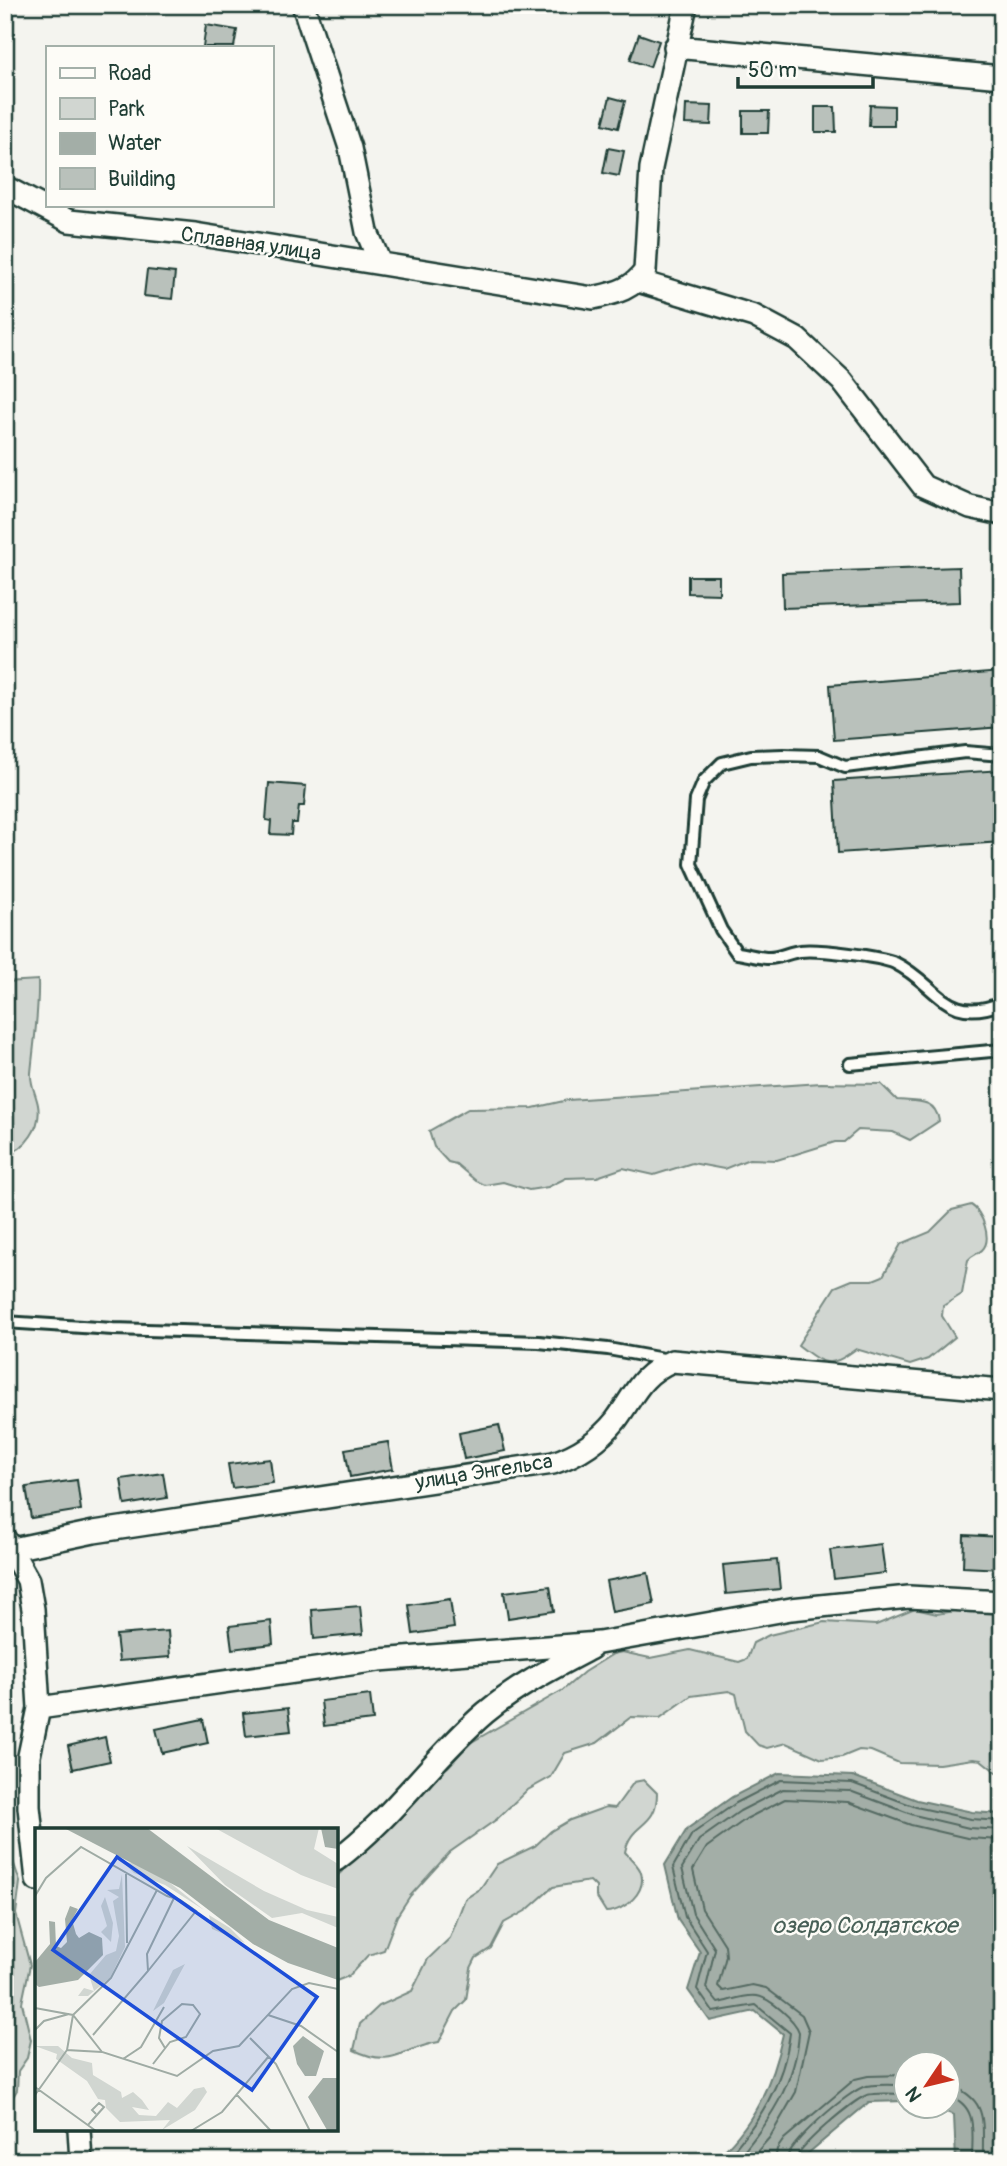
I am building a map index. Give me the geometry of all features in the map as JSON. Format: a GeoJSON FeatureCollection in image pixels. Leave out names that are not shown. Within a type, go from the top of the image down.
{"type":"FeatureCollection","features":[{"type":"Feature","properties":{"kind":"street"},"geometry":{"type":"LineString","coordinates":[[303,5],[350,148],[367,232],[380,263]]}},
{"type":"Feature","properties":{"kind":"street"},"geometry":{"type":"LineString","coordinates":[[686,5],[675,47],[652,168],[645,271],[638,281],[754,316],[797,339],[842,381],[923,485],[970,507],[1002,514]]}},
{"type":"Feature","properties":{"kind":"street"},"geometry":{"type":"LineString","coordinates":[[675,47],[1002,77]]}},
{"type":"Feature","properties":{"kind":"street","name":"Сплавная улица"},"geometry":{"type":"LineString","coordinates":[[5,187],[69,221],[195,234],[593,298],[619,292],[638,281]]}},
{"type":"Feature","properties":{"kind":"street"},"geometry":{"type":"LineString","coordinates":[[672,1361],[1002,1390]]}},
{"type":"Feature","properties":{"kind":"street","name":"улица Энгельса"},"geometry":{"type":"LineString","coordinates":[[35,1862],[29,1807],[29,1756],[38,1709],[33,1609],[28,1580],[9,1544],[553,1463],[572,1456],[589,1445],[615,1421],[641,1380],[672,1361]]}},
{"type":"Feature","properties":{"kind":"street"},"geometry":{"type":"LineString","coordinates":[[38,1709],[379,1660],[599,1643],[791,1609],[909,1597],[1002,1602]]}},
{"type":"Feature","properties":{"kind":"street"},"geometry":{"type":"LineString","coordinates":[[338,1859],[368,1837],[486,1712],[524,1686],[599,1643]]}},
{"type":"Feature","properties":{"kind":"street"},"geometry":{"type":"LineString","coordinates":[[79,2131],[81,2161]]}},
{"type":"Feature","properties":{"kind":"lane"},"geometry":{"type":"LineString","coordinates":[[1002,755],[965,752],[845,766],[818,756],[783,755],[751,756],[722,763],[704,781],[696,800],[691,864],[721,930],[737,953],[770,958],[801,950],[859,954],[893,962],[911,973],[945,1003],[967,1011],[1002,1003]]}},
{"type":"Feature","properties":{"kind":"lane"},"geometry":{"type":"LineString","coordinates":[[850,1064],[1002,1050]]}},
{"type":"Feature","properties":{"kind":"lane"},"geometry":{"type":"LineString","coordinates":[[5,1322],[127,1329],[539,1342],[608,1349],[672,1361]]}},
{"type":"Feature","properties":{"kind":"green space"},"geometry":{"type":"Polygon","coordinates":[[[38,980],[31,1077],[39,1113],[35,1129],[26,1143],[5,1155],[5,982],[38,980]]]}},
{"type":"Feature","properties":{"kind":"green space"},"geometry":{"type":"Polygon","coordinates":[[[821,1083],[881,1084],[897,1100],[929,1104],[937,1113],[939,1121],[910,1140],[893,1132],[858,1130],[844,1142],[835,1142],[777,1160],[749,1159],[724,1169],[692,1163],[654,1175],[623,1168],[597,1177],[566,1178],[548,1187],[529,1190],[503,1182],[485,1185],[476,1181],[456,1164],[448,1162],[434,1147],[429,1131],[468,1109],[533,1108],[568,1100],[821,1083]]]}},
{"type":"Feature","properties":{"kind":"green space"},"geometry":{"type":"Polygon","coordinates":[[[971,1205],[979,1213],[985,1226],[985,1245],[968,1260],[962,1294],[943,1306],[942,1316],[955,1337],[928,1359],[910,1365],[856,1349],[839,1360],[827,1362],[814,1357],[798,1345],[835,1287],[852,1280],[873,1280],[883,1276],[901,1244],[930,1232],[952,1210],[971,1205]]]}},
{"type":"Feature","properties":{"kind":"green space"},"geometry":{"type":"Polygon","coordinates":[[[915,1609],[937,1614],[964,1609],[1002,1612],[1002,1771],[996,1772],[981,1760],[973,1759],[939,1764],[899,1763],[871,1751],[859,1750],[842,1757],[822,1759],[786,1743],[767,1748],[758,1745],[745,1731],[736,1694],[729,1691],[691,1696],[660,1718],[631,1717],[597,1743],[565,1753],[551,1777],[526,1791],[497,1819],[450,1852],[410,1896],[397,1916],[384,1950],[368,1955],[349,1976],[338,1980],[338,1875],[398,1819],[424,1782],[448,1767],[470,1743],[563,1690],[584,1672],[613,1654],[622,1652],[650,1658],[690,1650],[739,1662],[747,1659],[753,1643],[769,1635],[824,1622],[876,1625],[915,1609]]]}},
{"type":"Feature","properties":{"kind":"green space"},"geometry":{"type":"Polygon","coordinates":[[[644,1780],[657,1793],[656,1805],[653,1813],[628,1842],[625,1852],[639,1868],[642,1878],[638,1893],[633,1899],[620,1908],[606,1912],[596,1896],[596,1887],[590,1881],[553,1887],[527,1910],[504,1923],[491,1948],[476,1958],[471,1968],[466,2000],[455,2011],[439,2042],[379,2058],[354,2050],[360,2024],[379,2006],[412,1991],[428,1959],[450,1938],[465,1899],[480,1889],[497,1864],[535,1846],[551,1831],[570,1820],[606,1807],[615,1808],[634,1782],[644,1780]]]}},
{"type":"Feature","properties":{"kind":"green space"},"geometry":{"type":"Polygon","coordinates":[[[5,1837],[20,1882],[16,1914],[30,1965],[22,2003],[31,2040],[27,2058],[18,2071],[17,2090],[8,2105],[5,2103],[5,1837]]]}},
{"type":"Feature","properties":{"kind":"water","name":"озеро Солдатское"},"geometry":{"type":"Polygon","coordinates":[[[779,1773],[853,1776],[917,1800],[972,1812],[1002,1814],[1002,2161],[956,2161],[954,2120],[962,2120],[962,2050],[892,2050],[892,2101],[869,2102],[799,2161],[713,2161],[740,2133],[759,2103],[773,2070],[783,2034],[755,2011],[710,2021],[688,1990],[700,1952],[678,1920],[665,1865],[687,1829],[732,1797],[779,1773]]]}},
{"type":"Feature","properties":{"kind":"building"},"geometry":{"type":"Polygon","coordinates":[[[206,25],[237,30],[234,46],[203,46],[206,25]]]}},
{"type":"Feature","properties":{"kind":"building"},"geometry":{"type":"Polygon","coordinates":[[[639,34],[659,41],[650,67],[630,60],[639,34]]]}},
{"type":"Feature","properties":{"kind":"building"},"geometry":{"type":"Polygon","coordinates":[[[610,97],[625,101],[618,128],[603,124],[610,97]]]}},
{"type":"Feature","properties":{"kind":"building"},"geometry":{"type":"Polygon","coordinates":[[[686,105],[712,106],[711,125],[685,124],[686,105]]]}},
{"type":"Feature","properties":{"kind":"building"},"geometry":{"type":"Polygon","coordinates":[[[870,105],[894,106],[894,126],[869,126],[870,105]]]}},
{"type":"Feature","properties":{"kind":"building"},"geometry":{"type":"Polygon","coordinates":[[[815,107],[835,107],[836,132],[815,132],[815,107]]]}},
{"type":"Feature","properties":{"kind":"building"},"geometry":{"type":"Polygon","coordinates":[[[743,111],[769,111],[768,133],[743,133],[743,111]]]}},
{"type":"Feature","properties":{"kind":"building"},"geometry":{"type":"Polygon","coordinates":[[[608,148],[624,151],[619,176],[603,173],[608,148]]]}},
{"type":"Feature","properties":{"kind":"building"},"geometry":{"type":"Polygon","coordinates":[[[147,270],[175,273],[172,299],[144,296],[147,270]]]}},
{"type":"Feature","properties":{"kind":"building"},"geometry":{"type":"Polygon","coordinates":[[[959,567],[960,602],[783,608],[782,573],[959,567]]]}},
{"type":"Feature","properties":{"kind":"building"},"geometry":{"type":"Polygon","coordinates":[[[688,576],[719,576],[719,594],[688,593],[688,576]]]}},
{"type":"Feature","properties":{"kind":"building"},"geometry":{"type":"Polygon","coordinates":[[[1002,671],[1002,727],[834,740],[830,685],[1002,671]]]}},
{"type":"Feature","properties":{"kind":"building"},"geometry":{"type":"Polygon","coordinates":[[[1002,770],[1002,842],[838,853],[834,781],[1002,770]]]}},
{"type":"Feature","properties":{"kind":"building"},"geometry":{"type":"Polygon","coordinates":[[[269,783],[306,786],[304,806],[299,806],[297,823],[292,823],[291,835],[270,834],[271,821],[266,820],[269,783]]]}},
{"type":"Feature","properties":{"kind":"building"},"geometry":{"type":"Polygon","coordinates":[[[499,1425],[505,1451],[464,1459],[459,1433],[499,1425]]]}},
{"type":"Feature","properties":{"kind":"building"},"geometry":{"type":"Polygon","coordinates":[[[388,1442],[393,1469],[350,1477],[345,1449],[388,1442]]]}},
{"type":"Feature","properties":{"kind":"building"},"geometry":{"type":"Polygon","coordinates":[[[270,1459],[273,1483],[232,1488],[228,1464],[270,1459]]]}},
{"type":"Feature","properties":{"kind":"building"},"geometry":{"type":"Polygon","coordinates":[[[163,1473],[167,1498],[125,1505],[121,1479],[163,1473]]]}},
{"type":"Feature","properties":{"kind":"building"},"geometry":{"type":"Polygon","coordinates":[[[77,1480],[81,1510],[31,1518],[26,1487],[77,1480]]]}},
{"type":"Feature","properties":{"kind":"building"},"geometry":{"type":"Polygon","coordinates":[[[964,1535],[1002,1537],[1002,1569],[963,1567],[964,1535]]]}},
{"type":"Feature","properties":{"kind":"building"},"geometry":{"type":"Polygon","coordinates":[[[881,1544],[885,1573],[834,1579],[830,1550],[881,1544]]]}},
{"type":"Feature","properties":{"kind":"building"},"geometry":{"type":"Polygon","coordinates":[[[777,1560],[780,1589],[726,1594],[723,1565],[777,1560]]]}},
{"type":"Feature","properties":{"kind":"building"},"geometry":{"type":"Polygon","coordinates":[[[648,1573],[654,1604],[612,1612],[606,1581],[648,1573]]]}},
{"type":"Feature","properties":{"kind":"building"},"geometry":{"type":"Polygon","coordinates":[[[550,1586],[554,1611],[508,1618],[504,1592],[550,1586]]]}},
{"type":"Feature","properties":{"kind":"building"},"geometry":{"type":"Polygon","coordinates":[[[450,1599],[454,1628],[413,1634],[409,1605],[450,1599]]]}},
{"type":"Feature","properties":{"kind":"building"},"geometry":{"type":"Polygon","coordinates":[[[360,1606],[363,1634],[314,1639],[312,1610],[360,1606]]]}},
{"type":"Feature","properties":{"kind":"building"},"geometry":{"type":"Polygon","coordinates":[[[271,1621],[273,1644],[232,1649],[229,1626],[271,1621]]]}},
{"type":"Feature","properties":{"kind":"building"},"geometry":{"type":"Polygon","coordinates":[[[168,1631],[170,1657],[119,1661],[116,1635],[168,1631]]]}},
{"type":"Feature","properties":{"kind":"building"},"geometry":{"type":"Polygon","coordinates":[[[370,1695],[373,1720],[324,1726],[321,1701],[370,1695]]]}},
{"type":"Feature","properties":{"kind":"building"},"geometry":{"type":"Polygon","coordinates":[[[288,1708],[291,1731],[246,1736],[243,1713],[288,1708]]]}},
{"type":"Feature","properties":{"kind":"building"},"geometry":{"type":"Polygon","coordinates":[[[203,1719],[208,1743],[162,1753],[156,1729],[203,1719]]]}},
{"type":"Feature","properties":{"kind":"building"},"geometry":{"type":"Polygon","coordinates":[[[105,1737],[110,1761],[73,1769],[68,1746],[105,1737]]]}}]}
